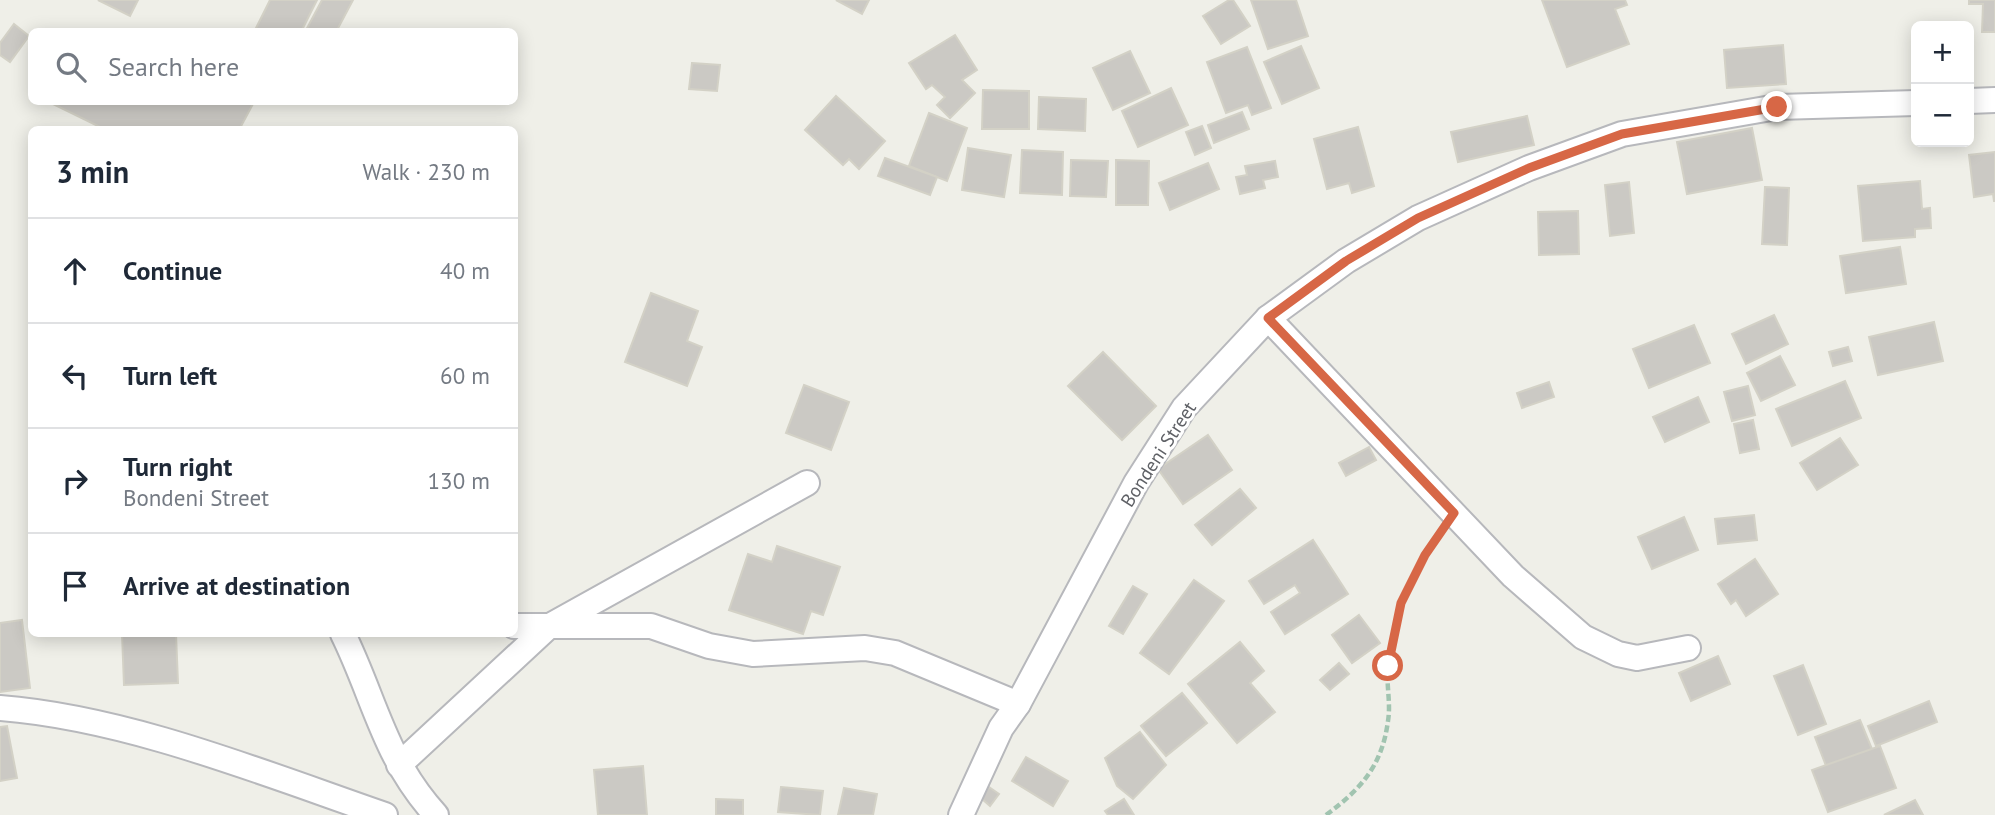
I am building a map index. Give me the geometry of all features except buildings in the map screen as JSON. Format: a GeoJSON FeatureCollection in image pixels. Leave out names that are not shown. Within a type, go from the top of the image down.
{"type":"FeatureCollection","features":[{"type":"Feature","properties":{"kind":"street"},"geometry":{"type":"LineString","coordinates":[[1974,101],[1995,100]]}},
{"type":"Feature","properties":{"kind":"street","name":"Bondeni Street"},"geometry":{"type":"LineString","coordinates":[[961,815],[1001,728],[1018,704],[1136,483],[1184,408],[1268,318],[1346,261],[1418,218],[1529,168],[1622,134],[1777,107],[1911,103]]}},
{"type":"Feature","properties":{"kind":"street"},"geometry":{"type":"LineString","coordinates":[[1268,318],[1513,576],[1583,637],[1618,654],[1637,658],[1688,648]]}},
{"type":"Feature","properties":{"kind":"street"},"geometry":{"type":"LineString","coordinates":[[399,765],[548,627],[807,483]]}},
{"type":"Feature","properties":{"kind":"street"},"geometry":{"type":"LineString","coordinates":[[518,626],[651,626],[709,646],[754,654],[844,647],[895,653],[1018,704]]}},
{"type":"Feature","properties":{"kind":"street"},"geometry":{"type":"LineString","coordinates":[[344,637],[368,701],[399,765],[429,808],[395,815]]}},
{"type":"Feature","properties":{"kind":"street"},"geometry":{"type":"LineString","coordinates":[[0,708],[46,711],[150,738],[246,766],[385,815]]}},
{"type":"Feature","properties":{"kind":"path"},"geometry":{"type":"LineString","coordinates":[[1326,815],[1352,795],[1374,770],[1388,720],[1388,666],[1401,603],[1425,555],[1454,513]]}},
{"type":"Feature","properties":{"kind":"route"},"geometry":{"type":"LineString","coordinates":[[1388,666],[1401,603],[1425,555],[1454,513],[1268,318],[1346,261],[1418,218],[1529,168],[1622,134],[1777,107]]}}]}
